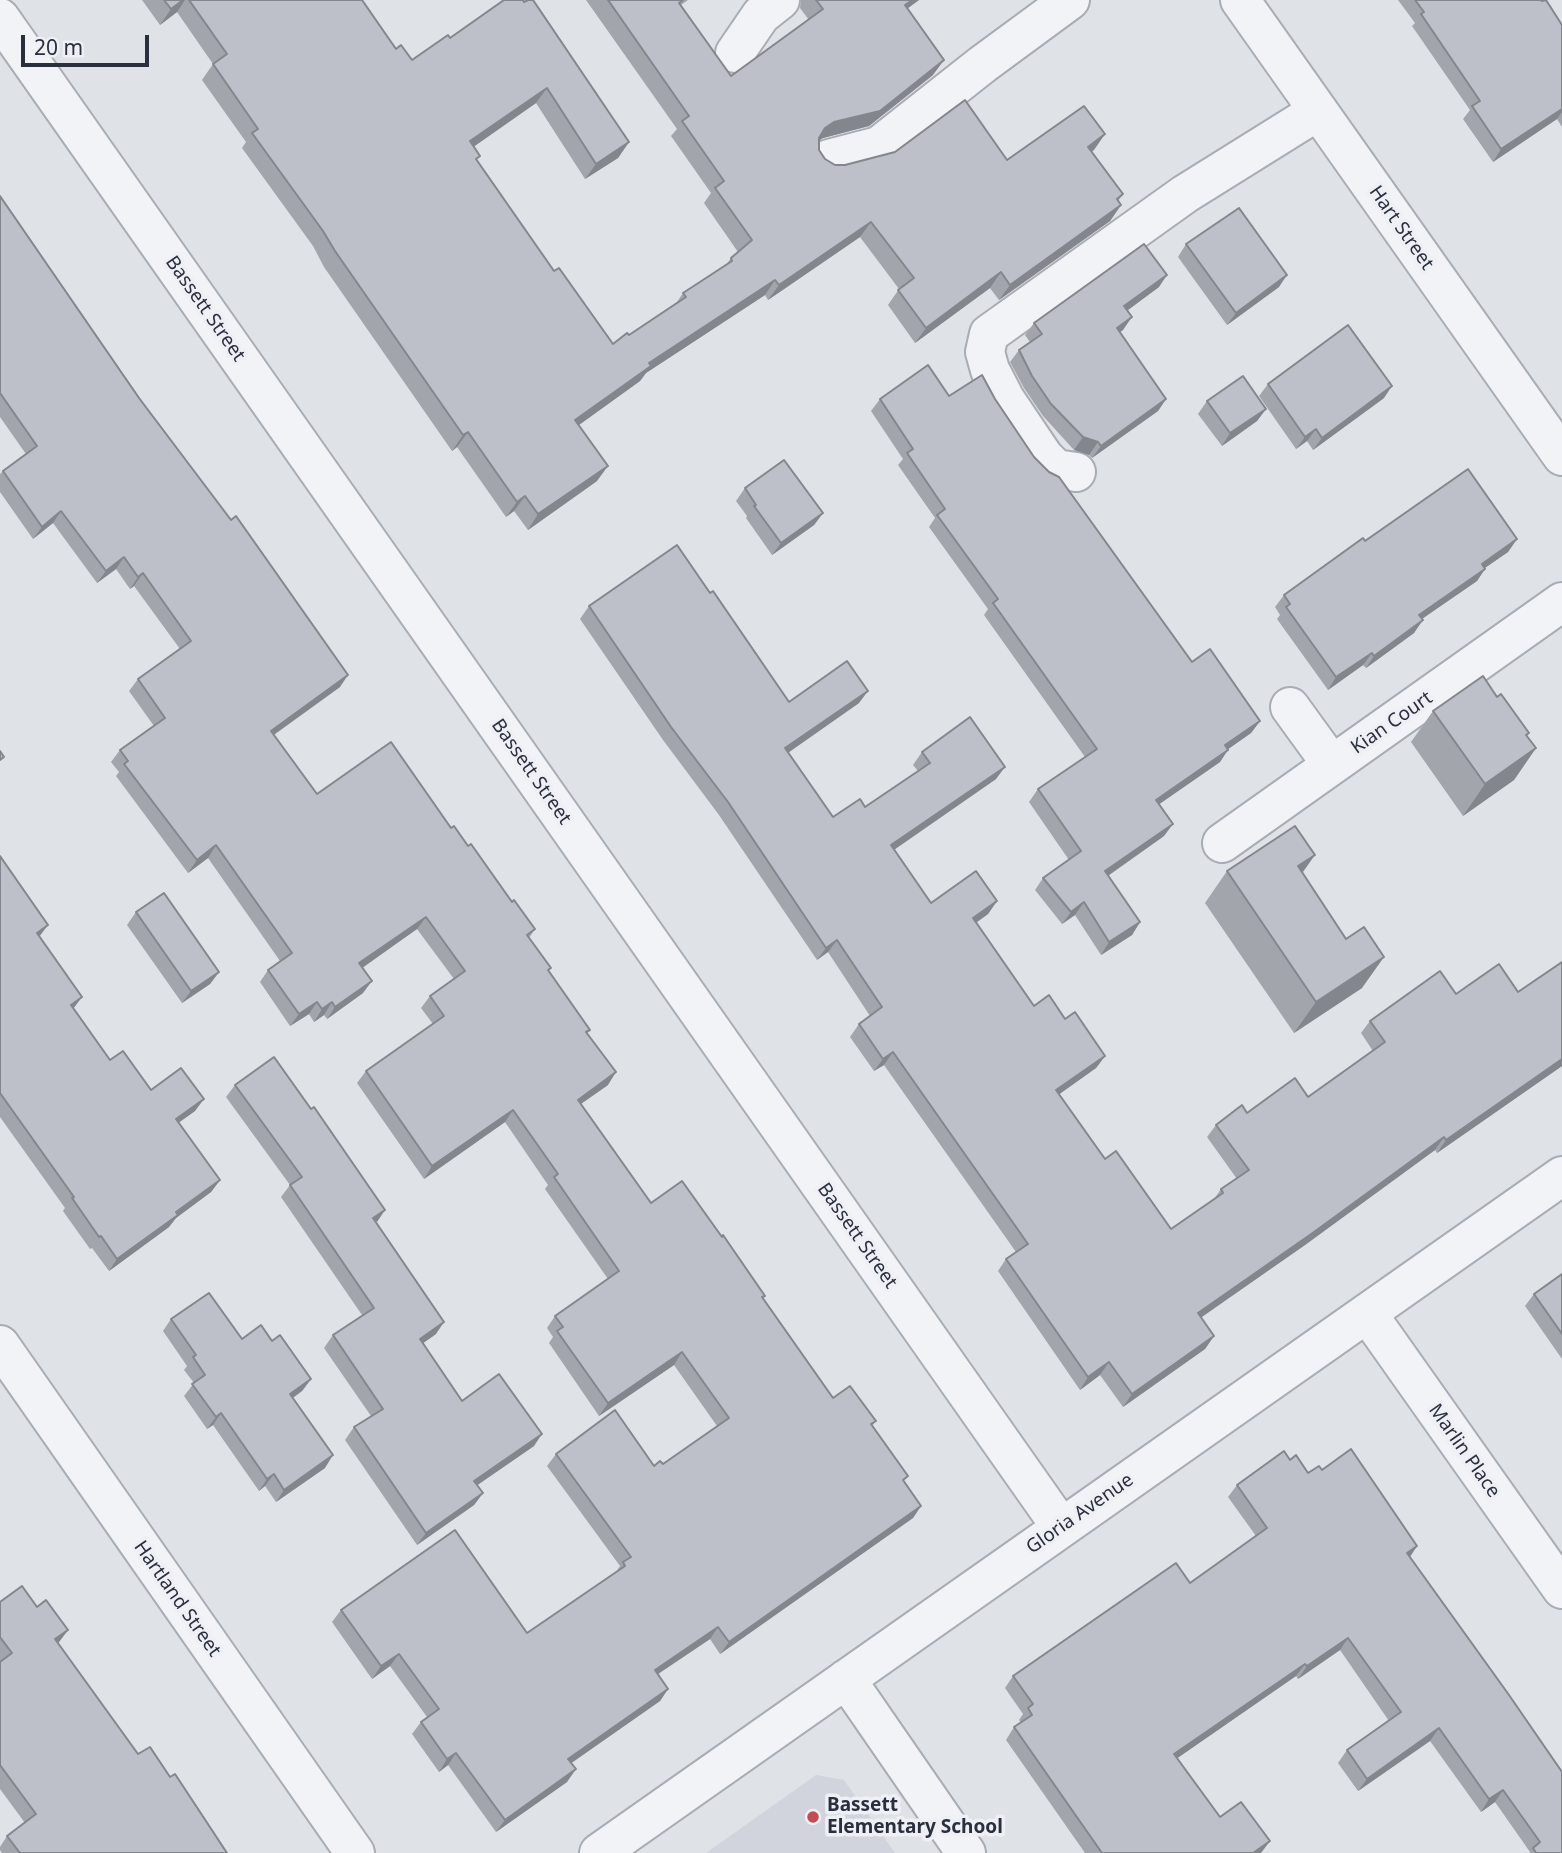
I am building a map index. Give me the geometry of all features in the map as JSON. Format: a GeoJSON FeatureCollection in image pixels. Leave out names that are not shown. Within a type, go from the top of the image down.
{"type":"FeatureCollection","features":[{"type":"Feature","properties":{"kind":"street"},"geometry":{"type":"LineString","coordinates":[[735,53],[761,15],[780,0]]}},
{"type":"Feature","properties":{"kind":"street"},"geometry":{"type":"LineString","coordinates":[[829,159],[879,146],[1070,0]]}},
{"type":"Feature","properties":{"kind":"street","name":"Hart Street"},"geometry":{"type":"LineString","coordinates":[[1240,0],[1562,456]]}},
{"type":"Feature","properties":{"kind":"street","name":"Bassett Street"},"geometry":{"type":"LineString","coordinates":[[0,18],[1061,1527]]}},
{"type":"Feature","properties":{"kind":"street"},"geometry":{"type":"LineString","coordinates":[[1076,472],[1056,469],[1044,457],[1005,399],[990,370],[985,352],[989,334],[1185,194],[1318,111]]}},
{"type":"Feature","properties":{"kind":"street","name":"Kian Court"},"geometry":{"type":"LineString","coordinates":[[1222,843],[1562,602]]}},
{"type":"Feature","properties":{"kind":"street"},"geometry":{"type":"LineString","coordinates":[[1290,707],[1332,765]]}},
{"type":"Feature","properties":{"kind":"street","name":"Gloria Avenue"},"geometry":{"type":"LineString","coordinates":[[599,1853],[1562,1176]]}},
{"type":"Feature","properties":{"kind":"street","name":"Marlin Place"},"geometry":{"type":"LineString","coordinates":[[1367,1313],[1562,1589]]}},
{"type":"Feature","properties":{"kind":"street","name":"Hartland Street"},"geometry":{"type":"LineString","coordinates":[[0,1345],[355,1853]]}},
{"type":"Feature","properties":{"kind":"street"},"geometry":{"type":"LineString","coordinates":[[846,1679],[967,1853]]}},
{"type":"Feature","properties":{"kind":"shaded area","name":"Bassett Elementary School"},"geometry":{"type":"Polygon","coordinates":[[[816,1775],[844,1780],[895,1853],[706,1853],[816,1775]]]}},
{"type":"Feature","properties":{"kind":"building"},"geometry":{"type":"Polygon","coordinates":[[[164,0],[183,0],[171,9],[164,0]]]}},
{"type":"Feature","properties":{"kind":"building"},"geometry":{"type":"Polygon","coordinates":[[[189,0],[362,0],[396,49],[401,45],[412,60],[448,35],[450,38],[504,0],[533,0],[629,142],[596,164],[547,88],[470,141],[480,156],[476,159],[554,271],[559,268],[613,344],[686,297],[683,293],[732,261],[731,258],[752,240],[715,188],[724,181],[682,121],[689,116],[608,0],[683,0],[679,3],[731,76],[823,9],[816,0],[910,0],[905,5],[944,60],[880,111],[834,122],[825,128],[819,138],[819,150],[825,159],[835,165],[845,165],[895,152],[965,100],[1007,160],[1084,106],[1105,134],[1088,147],[1123,194],[1117,199],[1121,205],[1010,285],[1001,272],[926,328],[898,290],[914,278],[871,222],[779,285],[775,280],[649,363],[651,366],[575,420],[608,466],[538,514],[525,496],[517,502],[468,432],[463,435],[252,133],[258,129],[213,64],[227,54],[189,0]]]}},
{"type":"Feature","properties":{"kind":"building"},"geometry":{"type":"Polygon","coordinates":[[[1415,0],[1546,0],[1562,25],[1562,109],[1501,149],[1472,106],[1480,101],[1421,14],[1424,12],[1415,0]]]}},
{"type":"Feature","properties":{"kind":"building"},"geometry":{"type":"Polygon","coordinates":[[[0,196],[139,398],[231,520],[236,516],[348,675],[271,731],[317,794],[391,742],[451,828],[454,826],[468,846],[471,844],[512,902],[514,900],[535,929],[527,935],[590,1030],[586,1032],[616,1072],[578,1100],[651,1203],[682,1181],[722,1237],[723,1235],[765,1296],[762,1297],[833,1398],[850,1386],[876,1421],[871,1424],[908,1476],[903,1480],[921,1506],[729,1642],[718,1627],[655,1670],[668,1689],[568,1759],[576,1769],[505,1820],[456,1753],[447,1759],[421,1722],[439,1709],[399,1654],[381,1666],[341,1610],[455,1530],[527,1633],[625,1566],[623,1562],[631,1557],[556,1454],[615,1410],[654,1466],[660,1461],[663,1464],[729,1418],[682,1352],[608,1403],[557,1331],[563,1327],[555,1316],[619,1271],[554,1177],[558,1174],[513,1110],[432,1166],[366,1071],[444,1016],[430,996],[465,971],[426,917],[359,963],[372,981],[335,1007],[332,1002],[322,1009],[317,1002],[299,1014],[268,970],[292,953],[216,845],[197,860],[124,764],[128,761],[120,750],[165,718],[138,679],[191,641],[143,573],[138,577],[124,557],[106,571],[61,511],[42,527],[3,471],[37,446],[0,393],[0,196]]]}},
{"type":"Feature","properties":{"kind":"building"},"geometry":{"type":"Polygon","coordinates":[[[1239,208],[1287,275],[1236,313],[1186,244],[1239,208]]]}},
{"type":"Feature","properties":{"kind":"building"},"geometry":{"type":"Polygon","coordinates":[[[1144,244],[1167,275],[1124,306],[1132,317],[1117,328],[1166,399],[1101,446],[1098,442],[1083,437],[1051,404],[1019,350],[1042,334],[1034,323],[1144,244]]]}},
{"type":"Feature","properties":{"kind":"building"},"geometry":{"type":"Polygon","coordinates":[[[1348,325],[1392,386],[1322,438],[1316,429],[1305,437],[1268,384],[1348,325]]]}},
{"type":"Feature","properties":{"kind":"building"},"geometry":{"type":"Polygon","coordinates":[[[928,365],[949,396],[982,375],[1034,457],[1049,472],[1059,477],[1192,662],[1210,649],[1260,721],[1225,745],[1228,750],[1156,800],[1173,824],[1105,871],[1140,922],[1109,942],[1084,902],[1071,912],[1043,878],[1081,851],[1038,789],[1097,749],[993,603],[998,599],[937,515],[945,509],[907,453],[913,449],[880,399],[928,365]]]}},
{"type":"Feature","properties":{"kind":"building"},"geometry":{"type":"Polygon","coordinates":[[[1243,376],[1266,409],[1230,433],[1207,401],[1243,376]]]}},
{"type":"Feature","properties":{"kind":"building"},"geometry":{"type":"Polygon","coordinates":[[[784,460],[823,513],[781,543],[754,506],[756,505],[745,488],[784,460]]]}},
{"type":"Feature","properties":{"kind":"building"},"geometry":{"type":"Polygon","coordinates":[[[1468,469],[1517,539],[1482,564],[1485,569],[1419,615],[1423,620],[1374,656],[1372,653],[1336,677],[1286,607],[1290,604],[1284,595],[1363,538],[1365,541],[1468,469]]]}},
{"type":"Feature","properties":{"kind":"building"},"geometry":{"type":"Polygon","coordinates":[[[677,545],[710,593],[713,591],[789,702],[847,661],[868,691],[785,748],[833,817],[860,799],[865,807],[930,763],[922,752],[970,717],[1005,767],[891,845],[931,903],[976,871],[997,901],[973,918],[1034,1006],[1049,995],[1065,1019],[1075,1012],[1105,1056],[1056,1090],[1105,1159],[1116,1151],[1171,1229],[1223,1193],[1221,1189],[1249,1170],[1216,1125],[1242,1105],[1247,1113],[1295,1078],[1308,1097],[1385,1042],[1370,1021],[1440,971],[1456,994],[1499,964],[1518,992],[1562,962],[1562,1059],[1446,1140],[1444,1137],[1198,1313],[1214,1336],[1132,1394],[1109,1362],[1088,1377],[1006,1259],[1028,1244],[893,1052],[883,1059],[859,1024],[882,1007],[837,940],[826,948],[728,802],[671,727],[589,606],[677,545]]]}},
{"type":"Feature","properties":{"kind":"building"},"geometry":{"type":"Polygon","coordinates":[[[1483,676],[1497,697],[1501,694],[1529,733],[1526,735],[1536,748],[1485,784],[1433,711],[1483,676]]]}},
{"type":"Feature","properties":{"kind":"building"},"geometry":{"type":"Polygon","coordinates":[[[1295,826],[1315,855],[1298,866],[1346,939],[1364,927],[1384,957],[1316,1002],[1227,871],[1295,826]]]}},
{"type":"Feature","properties":{"kind":"building"},"geometry":{"type":"Polygon","coordinates":[[[0,856],[48,925],[37,933],[82,997],[71,1005],[110,1060],[123,1051],[151,1090],[181,1068],[204,1099],[176,1119],[220,1180],[176,1212],[178,1215],[117,1259],[0,1093],[0,856]]]}},
{"type":"Feature","properties":{"kind":"building"},"geometry":{"type":"Polygon","coordinates":[[[164,893],[219,972],[191,991],[136,912],[164,893]]]}},
{"type":"Feature","properties":{"kind":"building"},"geometry":{"type":"Polygon","coordinates":[[[274,1057],[311,1109],[314,1107],[385,1210],[373,1218],[444,1322],[420,1339],[462,1401],[499,1374],[542,1434],[474,1481],[483,1493],[426,1533],[354,1427],[383,1409],[333,1335],[374,1308],[290,1185],[302,1177],[235,1085],[274,1057]]]}},
{"type":"Feature","properties":{"kind":"building"},"geometry":{"type":"Polygon","coordinates":[[[1562,1274],[1562,1334],[1534,1294],[1562,1274]]]}},
{"type":"Feature","properties":{"kind":"building"},"geometry":{"type":"Polygon","coordinates":[[[209,1293],[242,1339],[261,1325],[272,1341],[280,1335],[311,1379],[290,1394],[333,1455],[284,1490],[274,1474],[267,1479],[221,1413],[216,1417],[192,1384],[205,1375],[193,1357],[196,1355],[171,1319],[209,1293]]]}},
{"type":"Feature","properties":{"kind":"building"},"geometry":{"type":"Polygon","coordinates":[[[1351,1449],[1417,1546],[1407,1553],[1562,1772],[1562,1853],[1536,1853],[1533,1848],[1540,1842],[1503,1790],[1489,1799],[1439,1728],[1367,1779],[1347,1750],[1401,1712],[1348,1638],[1307,1666],[1305,1664],[1174,1754],[1220,1817],[1241,1802],[1270,1841],[1253,1853],[1102,1853],[1014,1727],[1032,1715],[1028,1708],[1033,1704],[1013,1676],[1176,1563],[1190,1583],[1267,1528],[1237,1485],[1284,1451],[1290,1460],[1296,1455],[1308,1473],[1319,1466],[1322,1470],[1351,1449]]]}},
{"type":"Feature","properties":{"kind":"building"},"geometry":{"type":"Polygon","coordinates":[[[22,1586],[37,1607],[46,1600],[68,1630],[55,1639],[138,1754],[150,1747],[170,1777],[175,1774],[227,1853],[20,1853],[7,1836],[36,1814],[0,1765],[0,1662],[12,1653],[0,1637],[0,1602],[22,1586]]]}},
{"type":"Feature","properties":{"kind":"place","name":"Bassett Elementary School"},"geometry":{"type":"Point","coordinates":[813,1817]}}]}
